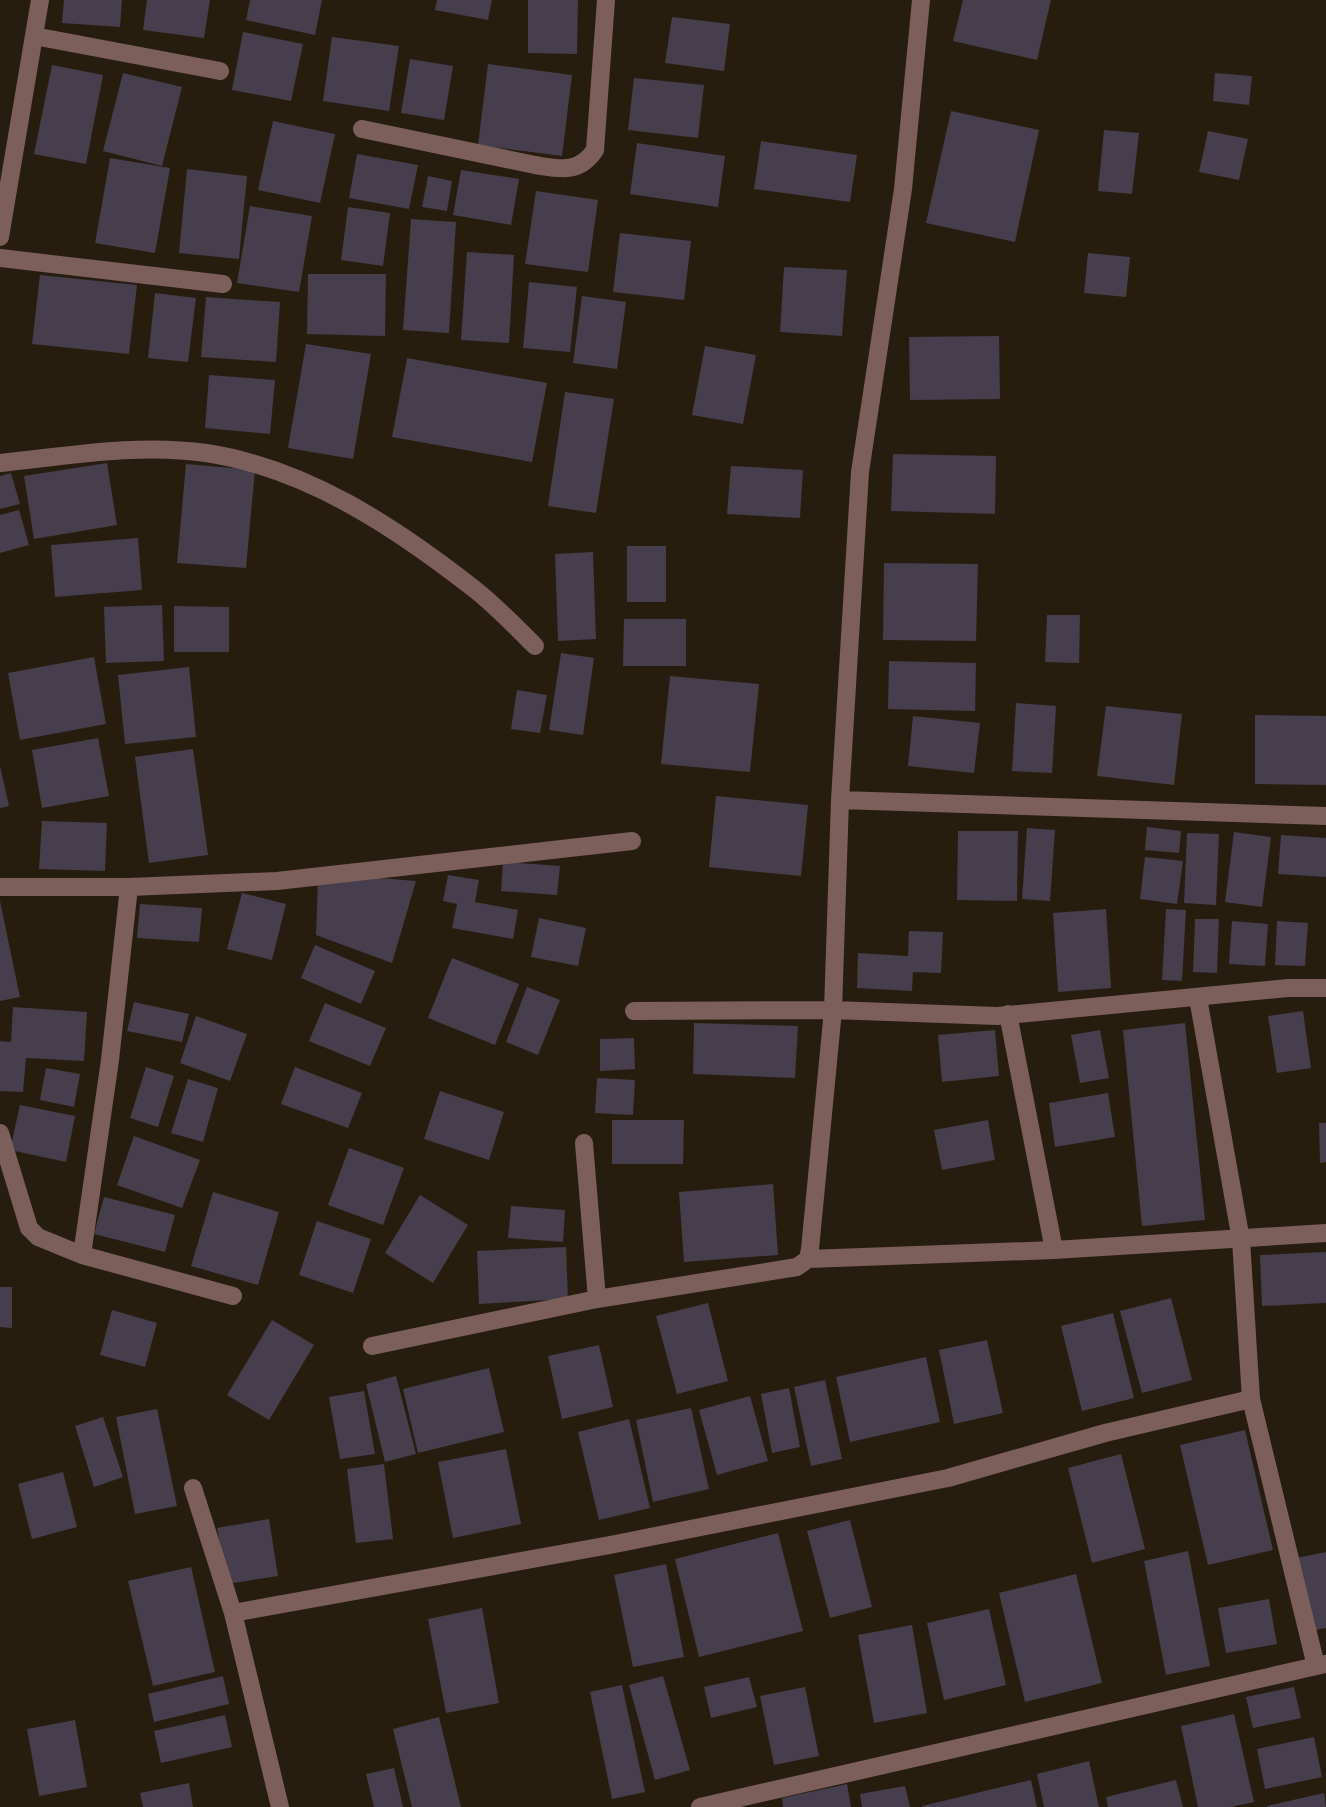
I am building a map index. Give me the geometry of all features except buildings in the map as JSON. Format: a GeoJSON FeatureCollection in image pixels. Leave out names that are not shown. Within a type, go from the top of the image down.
{"type":"FeatureCollection","features":[{"type":"Feature","properties":{"kind":"street"},"geometry":{"type":"LineString","coordinates":[[0,237],[40,0]]}},
{"type":"Feature","properties":{"kind":"street"},"geometry":{"type":"LineString","coordinates":[[362,129],[535,165],[576,168],[588,161],[595,150],[606,0]]}},
{"type":"Feature","properties":{"kind":"street"},"geometry":{"type":"LineString","coordinates":[[808,1259],[833,1010],[840,800],[860,472],[903,189],[921,0]]}},
{"type":"Feature","properties":{"kind":"street"},"geometry":{"type":"LineString","coordinates":[[34,36],[220,71]]}},
{"type":"Feature","properties":{"kind":"street"},"geometry":{"type":"LineString","coordinates":[[0,258],[223,284]]}},
{"type":"Feature","properties":{"kind":"street"},"geometry":{"type":"LineString","coordinates":[[0,463],[103,451],[150,449],[205,453],[259,465],[358,508],[401,535],[475,589],[535,646]]}},
{"type":"Feature","properties":{"kind":"street"},"geometry":{"type":"LineString","coordinates":[[840,800],[1326,816]]}},
{"type":"Feature","properties":{"kind":"street"},"geometry":{"type":"LineString","coordinates":[[0,887],[129,887],[277,881],[632,841]]}},
{"type":"Feature","properties":{"kind":"street"},"geometry":{"type":"LineString","coordinates":[[82,1255],[110,1059],[129,887]]}},
{"type":"Feature","properties":{"kind":"street"},"geometry":{"type":"LineString","coordinates":[[634,1011],[833,1010],[1008,1014],[1288,988],[1326,988]]}},
{"type":"Feature","properties":{"kind":"street"},"geometry":{"type":"LineString","coordinates":[[700,1807],[1321,1665],[1251,1399],[1241,1240],[1198,998]]}},
{"type":"Feature","properties":{"kind":"street"},"geometry":{"type":"LineString","coordinates":[[1008,1014],[1054,1250]]}},
{"type":"Feature","properties":{"kind":"street"},"geometry":{"type":"LineString","coordinates":[[0,1133],[29,1228],[38,1237],[82,1255],[233,1296]]}},
{"type":"Feature","properties":{"kind":"street"},"geometry":{"type":"LineString","coordinates":[[584,1143],[597,1299]]}},
{"type":"Feature","properties":{"kind":"street"},"geometry":{"type":"LineString","coordinates":[[372,1346],[597,1299],[797,1267],[808,1259],[1054,1250],[1326,1233]]}},
{"type":"Feature","properties":{"kind":"street"},"geometry":{"type":"LineString","coordinates":[[233,1613],[610,1545],[948,1478],[1105,1433],[1251,1399]]}},
{"type":"Feature","properties":{"kind":"street"},"geometry":{"type":"LineString","coordinates":[[193,1488],[233,1613],[280,1807]]}}]}
